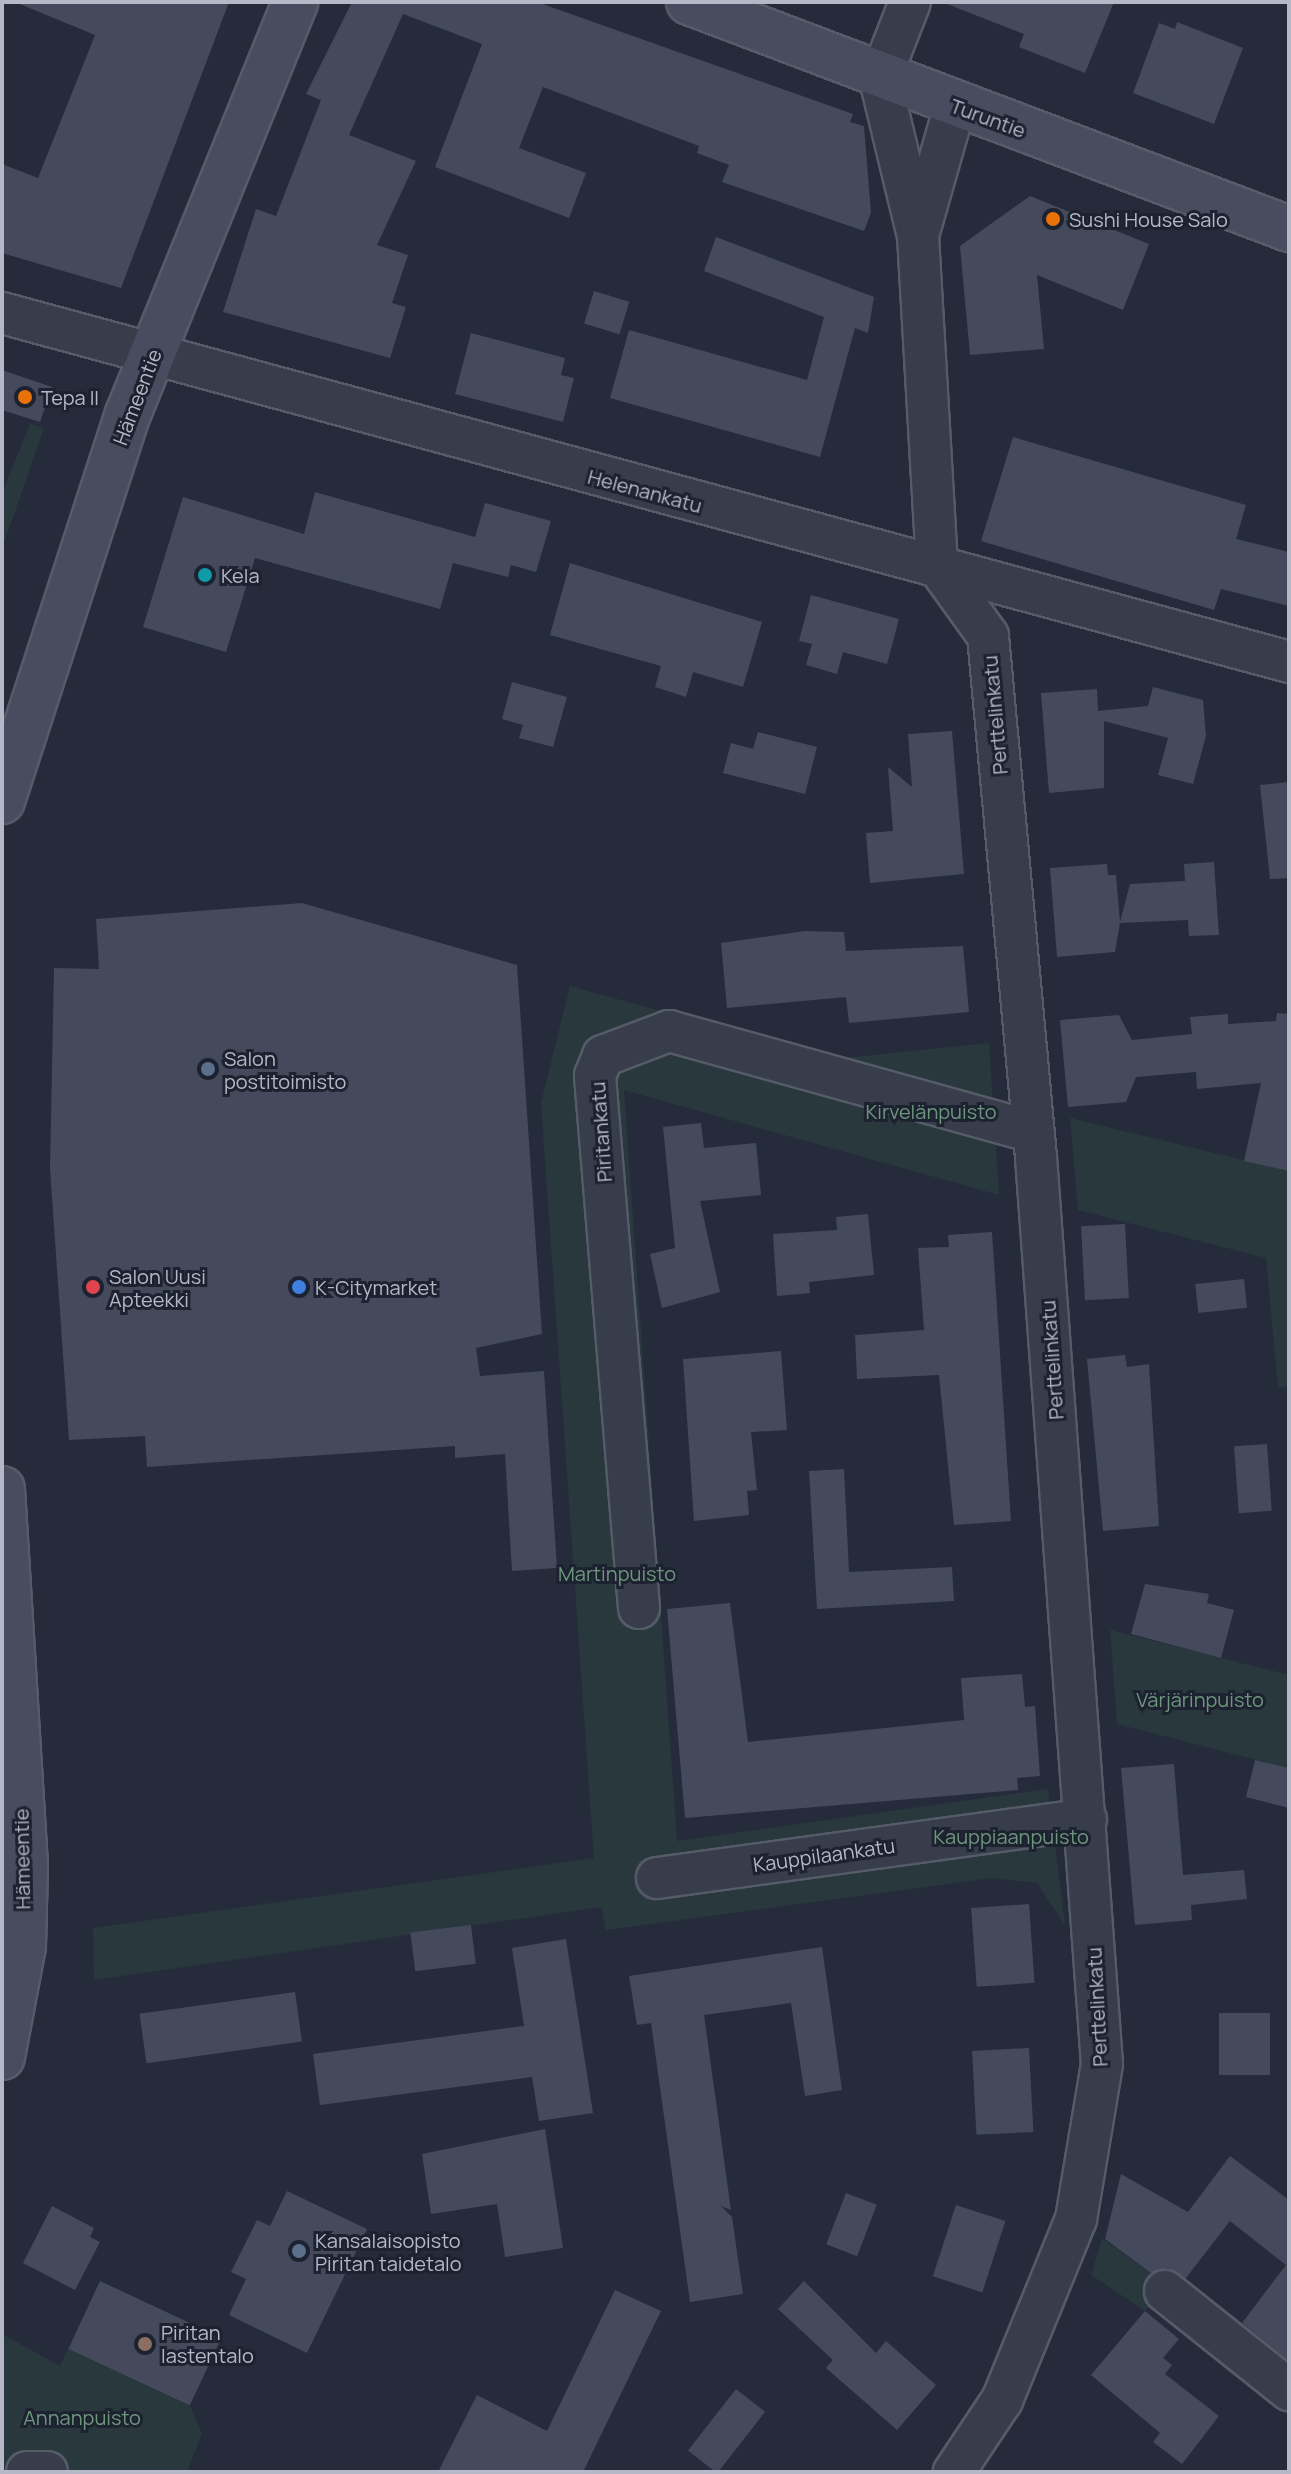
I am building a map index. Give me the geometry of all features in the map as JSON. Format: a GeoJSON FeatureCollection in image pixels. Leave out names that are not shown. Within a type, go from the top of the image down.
{"type":"FeatureCollection","features":[{"type":"Feature","properties":{"kind":"main road","name":"Hämeentie"},"geometry":{"type":"LineString","coordinates":[[2,801],[151,357],[295,2]]}},
{"type":"Feature","properties":{"kind":"main road","name":"Turuntie"},"geometry":{"type":"LineString","coordinates":[[689,2],[880,79],[1289,229]]}},
{"type":"Feature","properties":{"kind":"main road","name":"Hämeentie"},"geometry":{"type":"LineString","coordinates":[[2,1489],[25,1865],[23,1946],[3,2042]]}},
{"type":"Feature","properties":{"kind":"street"},"geometry":{"type":"LineString","coordinates":[[910,2],[880,79],[918,236],[937,565]]}},
{"type":"Feature","properties":{"kind":"street"},"geometry":{"type":"LineString","coordinates":[[918,236],[955,106]]}},
{"type":"Feature","properties":{"kind":"street","name":"Helenankatu"},"geometry":{"type":"LineString","coordinates":[[2,313],[151,357],[937,565],[1289,662]]}},
{"type":"Feature","properties":{"kind":"street","name":"Perttelinkatu"},"geometry":{"type":"LineString","coordinates":[[937,565],[988,636],[1033,1132],[1102,2064],[1076,2219],[1002,2400],[954,2472]]}},
{"type":"Feature","properties":{"kind":"street","name":"Piritankatu"},"geometry":{"type":"LineString","coordinates":[[639,1608],[595,1076],[603,1056],[669,1031],[1033,1132]]}},
{"type":"Feature","properties":{"kind":"street","name":"Kauppilaankatu"},"geometry":{"type":"LineString","coordinates":[[657,1878],[1086,1819]]}},
{"type":"Feature","properties":{"kind":"street"},"geometry":{"type":"LineString","coordinates":[[1165,2291],[1289,2390]]}},
{"type":"Feature","properties":{"kind":"street"},"geometry":{"type":"LineString","coordinates":[[27,2472],[47,2472]]}},
{"type":"Feature","properties":{"kind":"green space"},"geometry":{"type":"Polygon","coordinates":[[[30,424],[44,428],[2,549],[2,493],[30,424]]]}},
{"type":"Feature","properties":{"kind":"green space"},"geometry":{"type":"Polygon","coordinates":[[[570,986],[835,1059],[989,1043],[999,1195],[624,1090],[677,1841],[1048,1789],[1065,1925],[1037,1883],[992,1878],[606,1930],[601,1907],[94,1980],[93,1928],[594,1858],[541,1103],[570,986]]]}},
{"type":"Feature","properties":{"kind":"green space"},"geometry":{"type":"Polygon","coordinates":[[[1070,1118],[1289,1171],[1289,1386],[1278,1387],[1266,1258],[1078,1210],[1070,1118]]]}},
{"type":"Feature","properties":{"kind":"green space","name":"Värjärinpuisto"},"geometry":{"type":"Polygon","coordinates":[[[1110,1630],[1289,1675],[1289,1768],[1117,1724],[1110,1630]]]}},
{"type":"Feature","properties":{"kind":"green space"},"geometry":{"type":"Polygon","coordinates":[[[1102,2238],[1166,2284],[1145,2311],[1091,2275],[1102,2238]]]}},
{"type":"Feature","properties":{"kind":"green space","name":"Annanpuisto"},"geometry":{"type":"Polygon","coordinates":[[[2,2334],[60,2366],[68,2349],[190,2406],[202,2434],[187,2472],[2,2472],[2,2334]]]}},
{"type":"Feature","properties":{"kind":"building"},"geometry":{"type":"Polygon","coordinates":[[[15,2],[229,2],[121,288],[2,253],[2,164],[38,178],[95,35],[15,2]]]}},
{"type":"Feature","properties":{"kind":"building"},"geometry":{"type":"Polygon","coordinates":[[[352,2],[537,2],[853,114],[850,122],[864,126],[871,213],[864,231],[722,182],[729,165],[697,153],[699,146],[543,87],[519,148],[586,173],[569,218],[435,167],[482,44],[403,14],[349,135],[416,161],[377,245],[408,255],[392,303],[406,307],[390,358],[223,312],[256,209],[276,216],[321,100],[306,94],[352,2]]]}},
{"type":"Feature","properties":{"kind":"building"},"geometry":{"type":"Polygon","coordinates":[[[1114,2],[1085,73],[1019,47],[1024,34],[947,4],[1114,2]]]}},
{"type":"Feature","properties":{"kind":"building"},"geometry":{"type":"Polygon","coordinates":[[[1177,22],[1243,48],[1214,124],[1133,93],[1159,23],[1175,29],[1177,22]]]}},
{"type":"Feature","properties":{"kind":"building"},"geometry":{"type":"Polygon","coordinates":[[[1030,196],[1149,244],[1123,310],[1037,275],[1044,349],[970,355],[960,246],[1030,196]]]}},
{"type":"Feature","properties":{"kind":"building"},"geometry":{"type":"Polygon","coordinates":[[[716,237],[874,297],[868,333],[855,328],[820,457],[610,398],[629,330],[807,380],[824,317],[704,271],[716,237]]]}},
{"type":"Feature","properties":{"kind":"building"},"geometry":{"type":"Polygon","coordinates":[[[594,291],[629,302],[619,334],[584,324],[594,291]]]}},
{"type":"Feature","properties":{"kind":"building"},"geometry":{"type":"Polygon","coordinates":[[[471,333],[565,358],[561,375],[574,378],[563,422],[455,394],[471,333]]]}},
{"type":"Feature","properties":{"kind":"building","name":"Tepa II"},"geometry":{"type":"Polygon","coordinates":[[[2,370],[52,387],[40,422],[2,410],[2,370]]]}},
{"type":"Feature","properties":{"kind":"building"},"geometry":{"type":"Polygon","coordinates":[[[1013,437],[1246,505],[1236,539],[1289,552],[1289,606],[1221,589],[1214,610],[981,541],[1013,437]]]}},
{"type":"Feature","properties":{"kind":"building"},"geometry":{"type":"Polygon","coordinates":[[[315,492],[475,537],[485,503],[551,521],[536,572],[511,565],[508,577],[453,563],[440,609],[255,558],[226,652],[143,627],[183,497],[304,534],[315,492]]]}},
{"type":"Feature","properties":{"kind":"building"},"geometry":{"type":"Polygon","coordinates":[[[570,563],[762,622],[743,687],[693,672],[686,697],[655,687],[661,666],[550,635],[570,563]]]}},
{"type":"Feature","properties":{"kind":"building"},"geometry":{"type":"Polygon","coordinates":[[[811,595],[899,619],[887,664],[843,652],[837,674],[806,665],[812,644],[799,641],[811,595]]]}},
{"type":"Feature","properties":{"kind":"building"},"geometry":{"type":"Polygon","coordinates":[[[512,682],[567,697],[553,747],[519,738],[523,725],[502,719],[512,682]]]}},
{"type":"Feature","properties":{"kind":"building"},"geometry":{"type":"Polygon","coordinates":[[[1153,687],[1203,700],[1206,736],[1193,784],[1158,775],[1168,738],[1104,721],[1104,788],[1049,793],[1041,693],[1097,689],[1098,711],[1148,706],[1153,687]]]}},
{"type":"Feature","properties":{"kind":"building"},"geometry":{"type":"Polygon","coordinates":[[[952,731],[964,874],[870,883],[866,833],[893,831],[888,767],[912,787],[908,734],[952,731]]]}},
{"type":"Feature","properties":{"kind":"building"},"geometry":{"type":"Polygon","coordinates":[[[758,732],[817,747],[805,794],[723,773],[731,743],[753,749],[758,732]]]}},
{"type":"Feature","properties":{"kind":"building"},"geometry":{"type":"Polygon","coordinates":[[[1289,782],[1289,878],[1270,879],[1260,785],[1289,782]]]}},
{"type":"Feature","properties":{"kind":"building"},"geometry":{"type":"Polygon","coordinates":[[[1214,862],[1219,935],[1189,936],[1188,920],[1120,923],[1115,952],[1057,957],[1050,868],[1107,864],[1108,875],[1116,875],[1120,922],[1130,884],[1185,881],[1184,864],[1214,862]]]}},
{"type":"Feature","properties":{"kind":"building","name":"K-Citymarket"},"geometry":{"type":"Polygon","coordinates":[[[302,903],[517,965],[542,1334],[476,1348],[480,1376],[544,1371],[557,1568],[512,1571],[505,1454],[455,1458],[455,1446],[147,1467],[145,1436],[69,1440],[50,1169],[54,968],[99,969],[96,919],[302,903]]]}},
{"type":"Feature","properties":{"kind":"building"},"geometry":{"type":"Polygon","coordinates":[[[805,931],[844,932],[846,951],[963,946],[969,1012],[849,1023],[846,997],[727,1008],[721,943],[805,931]]]}},
{"type":"Feature","properties":{"kind":"building"},"geometry":{"type":"Polygon","coordinates":[[[1277,1013],[1289,1014],[1289,1171],[1244,1161],[1261,1083],[1197,1089],[1196,1072],[1136,1077],[1126,1102],[1068,1107],[1060,1020],[1119,1015],[1132,1040],[1192,1034],[1190,1017],[1228,1014],[1228,1024],[1276,1021],[1277,1013]]]}},
{"type":"Feature","properties":{"kind":"building"},"geometry":{"type":"Polygon","coordinates":[[[701,1123],[704,1148],[756,1143],[761,1195],[700,1201],[720,1292],[662,1308],[650,1254],[675,1248],[663,1127],[701,1123]]]}},
{"type":"Feature","properties":{"kind":"building"},"geometry":{"type":"Polygon","coordinates":[[[868,1214],[874,1275],[809,1282],[810,1293],[777,1296],[773,1234],[837,1230],[836,1217],[868,1214]]]}},
{"type":"Feature","properties":{"kind":"building"},"geometry":{"type":"Polygon","coordinates":[[[1125,1224],[1129,1298],[1085,1300],[1081,1226],[1125,1224]]]}},
{"type":"Feature","properties":{"kind":"building"},"geometry":{"type":"Polygon","coordinates":[[[992,1232],[1011,1521],[954,1525],[939,1375],[857,1379],[855,1335],[924,1330],[918,1248],[949,1247],[948,1235],[992,1232]]]}},
{"type":"Feature","properties":{"kind":"building"},"geometry":{"type":"Polygon","coordinates":[[[1244,1279],[1247,1308],[1198,1313],[1195,1284],[1244,1279]]]}},
{"type":"Feature","properties":{"kind":"building"},"geometry":{"type":"Polygon","coordinates":[[[781,1351],[787,1430],[751,1432],[757,1490],[747,1491],[749,1515],[694,1521],[683,1359],[781,1351]]]}},
{"type":"Feature","properties":{"kind":"building"},"geometry":{"type":"Polygon","coordinates":[[[1125,1355],[1127,1367],[1149,1364],[1159,1526],[1103,1531],[1087,1359],[1125,1355]]]}},
{"type":"Feature","properties":{"kind":"building"},"geometry":{"type":"Polygon","coordinates":[[[1267,1444],[1272,1511],[1239,1513],[1234,1446],[1267,1444]]]}},
{"type":"Feature","properties":{"kind":"building"},"geometry":{"type":"Polygon","coordinates":[[[844,1469],[849,1572],[952,1567],[954,1601],[817,1609],[809,1471],[844,1469]]]}},
{"type":"Feature","properties":{"kind":"building"},"geometry":{"type":"Polygon","coordinates":[[[1145,1584],[1209,1594],[1207,1603],[1234,1610],[1221,1658],[1131,1634],[1145,1584]]]}},
{"type":"Feature","properties":{"kind":"building"},"geometry":{"type":"Polygon","coordinates":[[[730,1603],[748,1742],[964,1720],[961,1678],[1022,1674],[1025,1707],[1035,1706],[1040,1776],[1017,1778],[1018,1790],[685,1818],[667,1609],[730,1603]]]}},
{"type":"Feature","properties":{"kind":"building"},"geometry":{"type":"Polygon","coordinates":[[[1255,1760],[1289,1768],[1289,1808],[1246,1797],[1255,1760]]]}},
{"type":"Feature","properties":{"kind":"building"},"geometry":{"type":"Polygon","coordinates":[[[1174,1764],[1183,1875],[1244,1870],[1247,1899],[1191,1905],[1192,1920],[1135,1925],[1121,1768],[1174,1764]]]}},
{"type":"Feature","properties":{"kind":"building"},"geometry":{"type":"Polygon","coordinates":[[[1029,1904],[1035,1983],[977,1987],[971,1908],[1029,1904]]]}},
{"type":"Feature","properties":{"kind":"building"},"geometry":{"type":"Polygon","coordinates":[[[471,1925],[476,1964],[415,1971],[410,1932],[471,1925]]]}},
{"type":"Feature","properties":{"kind":"building"},"geometry":{"type":"Polygon","coordinates":[[[566,1939],[593,2113],[539,2121],[532,2077],[320,2105],[313,2054],[524,2026],[512,1948],[566,1939]]]}},
{"type":"Feature","properties":{"kind":"building"},"geometry":{"type":"Polygon","coordinates":[[[822,1947],[842,2090],[805,2096],[791,2003],[704,2015],[731,2210],[721,2206],[732,2217],[743,2294],[690,2302],[651,2023],[637,2025],[629,1976],[822,1947]]]}},
{"type":"Feature","properties":{"kind":"building"},"geometry":{"type":"Polygon","coordinates":[[[295,1992],[302,2042],[146,2063],[140,2014],[295,1992]]]}},
{"type":"Feature","properties":{"kind":"building"},"geometry":{"type":"Polygon","coordinates":[[[1219,2013],[1270,2013],[1270,2075],[1219,2075],[1219,2013]]]}},
{"type":"Feature","properties":{"kind":"building"},"geometry":{"type":"Polygon","coordinates":[[[1029,2048],[1033,2132],[976,2135],[972,2051],[1029,2048]]]}},
{"type":"Feature","properties":{"kind":"building"},"geometry":{"type":"Polygon","coordinates":[[[545,2129],[563,2248],[505,2257],[497,2204],[431,2214],[422,2154],[545,2129]]]}},
{"type":"Feature","properties":{"kind":"building"},"geometry":{"type":"Polygon","coordinates":[[[1230,2156],[1289,2200],[1289,2361],[1242,2323],[1286,2265],[1230,2221],[1186,2278],[1168,2268],[1151,2273],[1105,2239],[1121,2174],[1188,2212],[1230,2156]]]}},
{"type":"Feature","properties":{"kind":"building","name":"Kansalaisopisto Piritan taidetalo"},"geometry":{"type":"Polygon","coordinates":[[[287,2191],[367,2229],[307,2353],[229,2315],[246,2279],[231,2272],[257,2220],[270,2226],[287,2191]]]}},
{"type":"Feature","properties":{"kind":"building"},"geometry":{"type":"Polygon","coordinates":[[[846,2193],[877,2205],[857,2256],[826,2244],[846,2193]]]}},
{"type":"Feature","properties":{"kind":"building"},"geometry":{"type":"Polygon","coordinates":[[[956,2205],[1005,2221],[982,2292],[933,2276],[956,2205]]]}},
{"type":"Feature","properties":{"kind":"building"},"geometry":{"type":"Polygon","coordinates":[[[52,2206],[94,2228],[90,2237],[100,2242],[75,2290],[23,2263],[52,2206]]]}},
{"type":"Feature","properties":{"kind":"building","name":"Piritan lastentalo"},"geometry":{"type":"Polygon","coordinates":[[[100,2281],[221,2338],[190,2406],[68,2349],[100,2281]]]}},
{"type":"Feature","properties":{"kind":"building"},"geometry":{"type":"Polygon","coordinates":[[[804,2281],[876,2353],[886,2341],[936,2385],[897,2430],[826,2368],[833,2360],[778,2309],[804,2281]]]}},
{"type":"Feature","properties":{"kind":"building"},"geometry":{"type":"Polygon","coordinates":[[[615,2290],[661,2311],[583,2472],[438,2472],[477,2395],[547,2431],[615,2290]]]}},
{"type":"Feature","properties":{"kind":"building"},"geometry":{"type":"Polygon","coordinates":[[[1145,2311],[1179,2339],[1163,2358],[1172,2365],[1165,2374],[1219,2416],[1182,2464],[1153,2442],[1160,2433],[1091,2375],[1145,2311]]]}},
{"type":"Feature","properties":{"kind":"building"},"geometry":{"type":"Polygon","coordinates":[[[736,2389],[765,2412],[718,2472],[688,2450],[736,2389]]]}},
{"type":"Feature","properties":{"kind":"place","name":"Sushi House Salo"},"geometry":{"type":"Point","coordinates":[1053,219]}},
{"type":"Feature","properties":{"kind":"place","name":"Tepa II"},"geometry":{"type":"Point","coordinates":[25,397]}},
{"type":"Feature","properties":{"kind":"place","name":"Kela"},"geometry":{"type":"Point","coordinates":[205,575]}},
{"type":"Feature","properties":{"kind":"place","name":"Salon postitoimisto"},"geometry":{"type":"Point","coordinates":[208,1069]}},
{"type":"Feature","properties":{"kind":"place","name":"Salon Uusi Apteekki"},"geometry":{"type":"Point","coordinates":[93,1287]}},
{"type":"Feature","properties":{"kind":"place","name":"K-Citymarket"},"geometry":{"type":"Point","coordinates":[299,1287]}},
{"type":"Feature","properties":{"kind":"place","name":"Kansalaisopisto Piritan taidetalo"},"geometry":{"type":"Point","coordinates":[299,2251]}},
{"type":"Feature","properties":{"kind":"place","name":"Piritan lastentalo"},"geometry":{"type":"Point","coordinates":[145,2344]}},
{"type":"Feature","properties":{"kind":"park label","name":"Kirvelänpuisto"},"geometry":{"type":"Point","coordinates":[931,1111]}},
{"type":"Feature","properties":{"kind":"park label","name":"Martinpuisto"},"geometry":{"type":"Point","coordinates":[617,1573]}},
{"type":"Feature","properties":{"kind":"park label","name":"Kauppiaanpuisto"},"geometry":{"type":"Point","coordinates":[1011,1836]}}]}
